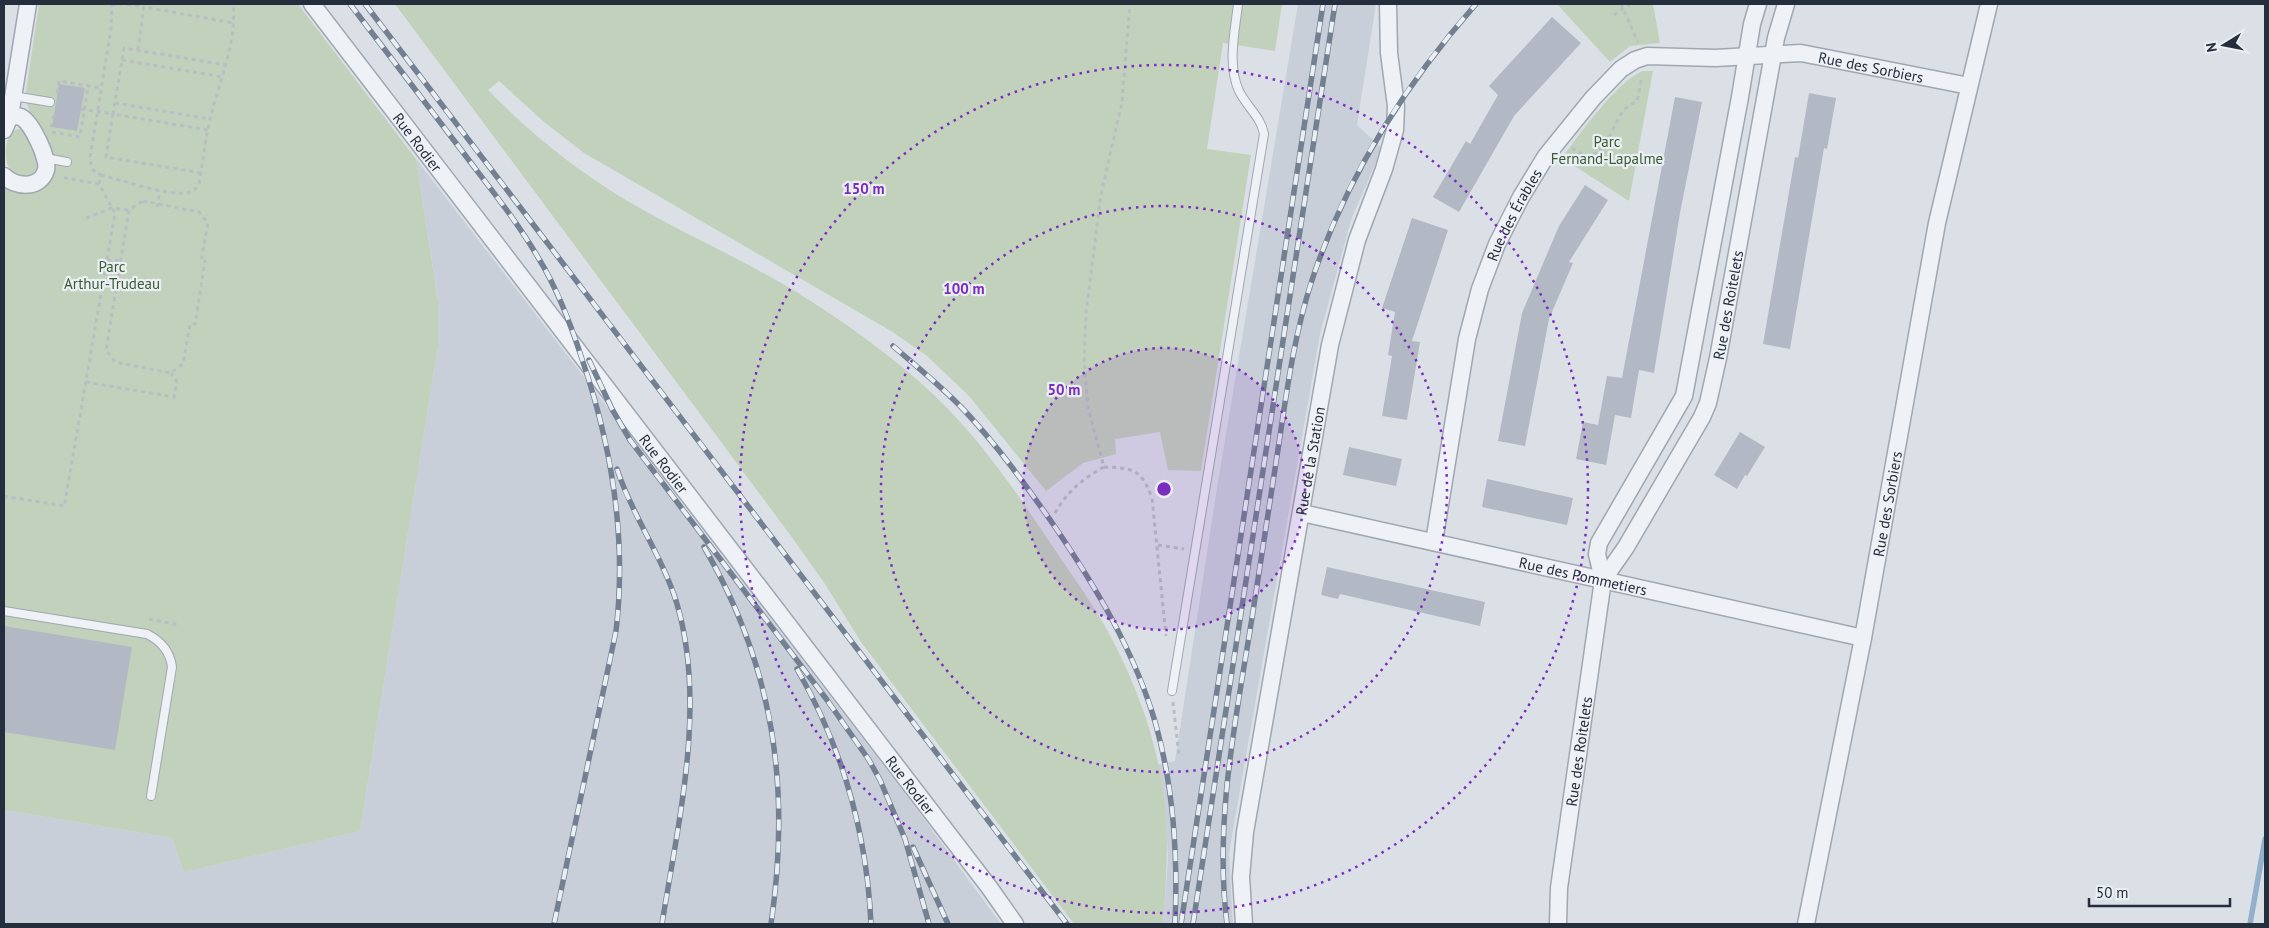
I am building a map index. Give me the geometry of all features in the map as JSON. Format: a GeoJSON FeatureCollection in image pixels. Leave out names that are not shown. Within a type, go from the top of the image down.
{"type":"FeatureCollection","features":[{"type":"Feature","properties":{"kind":"street"},"geometry":{"type":"LineString","coordinates":[[7,123],[28,4]]}},
{"type":"Feature","properties":{"kind":"street","name":"Rue Rodier"},"geometry":{"type":"LineString","coordinates":[[312,4],[989,887],[1015,924]]}},
{"type":"Feature","properties":{"kind":"street","name":"Rue de la Station"},"geometry":{"type":"LineString","coordinates":[[1244,924],[1241,877],[1245,832],[1302,513],[1322,385],[1338,310],[1357,240],[1384,169],[1395,130],[1396,106],[1389,53],[1388,4]]}},
{"type":"Feature","properties":{"kind":"street","name":"Rue des Roitelets"},"geometry":{"type":"LineString","coordinates":[[1558,924],[1559,888],[1603,580],[1597,554],[1602,534],[1676,414],[1684,396],[1746,56],[1758,4]]}},
{"type":"Feature","properties":{"kind":"street","name":"Rue des Roitelets"},"geometry":{"type":"LineString","coordinates":[[1603,580],[1626,546],[1702,417],[1712,386],[1778,28],[1786,4]]}},
{"type":"Feature","properties":{"kind":"street","name":"Rue des Sorbiers"},"geometry":{"type":"LineString","coordinates":[[1806,924],[1863,638],[1931,252],[1989,4]]}},
{"type":"Feature","properties":{"kind":"street","name":"Rue des Sorbiers"},"geometry":{"type":"LineString","coordinates":[[1773,55],[1801,53],[1969,86]]}},
{"type":"Feature","properties":{"kind":"street","name":"Rue des Érables"},"geometry":{"type":"LineString","coordinates":[[1434,542],[1473,312],[1498,244],[1521,197],[1546,156],[1605,84],[1621,69],[1635,60],[1647,56],[1716,58],[1773,55]]}},
{"type":"Feature","properties":{"kind":"street"},"geometry":{"type":"LineString","coordinates":[[4,176],[17,185],[33,183],[44,174],[45,158],[38,141],[21,117],[7,123]]}},
{"type":"Feature","properties":{"kind":"street"},"geometry":{"type":"LineString","coordinates":[[1688,382],[1712,386]]}},
{"type":"Feature","properties":{"kind":"street","name":"Rue des Pommetiers"},"geometry":{"type":"LineString","coordinates":[[1302,513],[1863,638]]}},
{"type":"Feature","properties":{"kind":"lane"},"geometry":{"type":"LineString","coordinates":[[1172,691],[1264,134],[1256,115],[1238,89],[1235,75],[1233,55],[1238,4]]}},
{"type":"Feature","properties":{"kind":"lane"},"geometry":{"type":"LineString","coordinates":[[13,96],[53,102]]}},
{"type":"Feature","properties":{"kind":"lane"},"geometry":{"type":"LineString","coordinates":[[45,158],[67,162]]}},
{"type":"Feature","properties":{"kind":"lane"},"geometry":{"type":"LineString","coordinates":[[4,610],[147,634],[155,638],[165,648],[170,657],[172,667],[151,796]]}},
{"type":"Feature","properties":{"kind":"path"},"geometry":{"type":"LineString","coordinates":[[121,4],[112,4],[111,29],[90,158],[91,168],[95,173],[101,175],[160,190],[187,193],[195,190],[199,184],[210,119],[223,77],[234,23],[233,4]]}},
{"type":"Feature","properties":{"kind":"path"},"geometry":{"type":"LineString","coordinates":[[127,4],[234,23]]}},
{"type":"Feature","properties":{"kind":"path"},"geometry":{"type":"LineString","coordinates":[[1104,467],[1088,408],[1084,362],[1086,313],[1101,194],[1122,102],[1130,4]]}},
{"type":"Feature","properties":{"kind":"path"},"geometry":{"type":"LineString","coordinates":[[1621,4],[1638,44]]}},
{"type":"Feature","properties":{"kind":"path"},"geometry":{"type":"LineString","coordinates":[[1614,15],[1630,4]]}},
{"type":"Feature","properties":{"kind":"path"},"geometry":{"type":"LineString","coordinates":[[138,50],[144,8]]}},
{"type":"Feature","properties":{"kind":"path"},"geometry":{"type":"LineString","coordinates":[[201,173],[106,157],[124,48],[226,65]]}},
{"type":"Feature","properties":{"kind":"path"},"geometry":{"type":"LineString","coordinates":[[122,60],[223,77]]}},
{"type":"Feature","properties":{"kind":"path"},"geometry":{"type":"LineString","coordinates":[[1570,146],[1586,158],[1594,156],[1600,150],[1625,108],[1637,101],[1643,71]]}},
{"type":"Feature","properties":{"kind":"path"},"geometry":{"type":"LineString","coordinates":[[53,102],[59,81],[101,88]]}},
{"type":"Feature","properties":{"kind":"path"},"geometry":{"type":"LineString","coordinates":[[54,111],[50,132],[80,137],[88,86]]}},
{"type":"Feature","properties":{"kind":"path"},"geometry":{"type":"LineString","coordinates":[[115,103],[210,119]]}},
{"type":"Feature","properties":{"kind":"path"},"geometry":{"type":"LineString","coordinates":[[83,109],[208,130]]}},
{"type":"Feature","properties":{"kind":"path"},"geometry":{"type":"LineString","coordinates":[[52,175],[99,184]]}},
{"type":"Feature","properties":{"kind":"path"},"geometry":{"type":"LineString","coordinates":[[4,496],[64,506],[115,213],[99,184],[101,175]]}},
{"type":"Feature","properties":{"kind":"path"},"geometry":{"type":"LineString","coordinates":[[157,206],[160,190]]}},
{"type":"Feature","properties":{"kind":"path"},"geometry":{"type":"LineString","coordinates":[[86,218],[112,208],[129,210],[143,202],[157,206],[200,212],[208,223],[201,261],[205,261],[195,324],[190,324],[183,364],[171,372],[115,362],[106,350],[129,210]]}},
{"type":"Feature","properties":{"kind":"path"},"geometry":{"type":"LineString","coordinates":[[107,260],[120,261]]}},
{"type":"Feature","properties":{"kind":"path"},"geometry":{"type":"LineString","coordinates":[[193,293],[200,294]]}},
{"type":"Feature","properties":{"kind":"path"},"geometry":{"type":"LineString","coordinates":[[86,382],[174,397],[177,382],[171,372]]}},
{"type":"Feature","properties":{"kind":"path"},"geometry":{"type":"LineString","coordinates":[[1055,514],[1060,504],[1075,487],[1089,475],[1104,467],[1133,469],[1145,480],[1152,498],[1167,645]]}},
{"type":"Feature","properties":{"kind":"path"},"geometry":{"type":"LineString","coordinates":[[1158,545],[1195,551]]}},
{"type":"Feature","properties":{"kind":"path"},"geometry":{"type":"LineString","coordinates":[[150,619],[179,624]]}},
{"type":"Feature","properties":{"kind":"path"},"geometry":{"type":"LineString","coordinates":[[1172,691],[1179,756]]}},
{"type":"Feature","properties":{"kind":"shaded area"},"geometry":{"type":"Polygon","coordinates":[[[1298,4],[1376,4],[1357,125],[1382,148],[1351,220],[1320,334],[1229,853],[1233,924],[1163,924],[1168,860],[1165,803],[1157,765],[1175,761],[1217,488],[1298,4]]]}},
{"type":"Feature","properties":{"kind":"shaded area"},"geometry":{"type":"Polygon","coordinates":[[[416,159],[913,804],[1001,924],[4,924],[4,810],[172,838],[184,872],[360,831],[438,346],[438,300],[416,159]]]}},
{"type":"Feature","properties":{"kind":"green space","name":"Parc Arthur-Trudeau"},"geometry":{"type":"Polygon","coordinates":[[[39,4],[298,4],[416,159],[438,301],[438,346],[360,831],[184,872],[172,838],[4,810],[4,188],[16,193],[32,193],[38,190],[54,170],[55,161],[52,150],[31,116],[25,98],[39,4]]]}},
{"type":"Feature","properties":{"kind":"green space"},"geometry":{"type":"Polygon","coordinates":[[[395,4],[1282,4],[1275,51],[1223,43],[1207,149],[1251,155],[1201,471],[1168,470],[1160,432],[1115,439],[1116,454],[1083,463],[1046,491],[969,396],[927,356],[891,331],[584,153],[544,122],[499,81],[488,90],[521,122],[556,151],[611,191],[652,215],[778,281],[852,328],[935,396],[966,428],[994,462],[1098,614],[1113,641],[1139,700],[1153,741],[1165,804],[1167,849],[1163,924],[1074,924],[861,642],[825,584],[791,536],[395,4]]]}},
{"type":"Feature","properties":{"kind":"green space"},"geometry":{"type":"Polygon","coordinates":[[[1557,4],[1653,4],[1660,43],[1630,46],[1610,62],[1557,4]]]}},
{"type":"Feature","properties":{"kind":"green space","name":"Parc Fernand-Lapalme"},"geometry":{"type":"Polygon","coordinates":[[[1643,71],[1653,71],[1629,201],[1562,158],[1611,96],[1633,76],[1643,71]]]}},
{"type":"Feature","properties":{"kind":"green space"},"geometry":{"type":"Polygon","coordinates":[[[20,129],[34,148],[39,165],[34,172],[27,176],[18,176],[12,172],[6,156],[6,146],[9,137],[13,131],[20,129]]]}},
{"type":"Feature","properties":{"kind":"building"},"geometry":{"type":"Polygon","coordinates":[[[1552,17],[1581,43],[1514,116],[1459,212],[1433,197],[1466,141],[1470,144],[1498,95],[1489,86],[1552,17]]]}},
{"type":"Feature","properties":{"kind":"building"},"geometry":{"type":"Polygon","coordinates":[[[59,84],[85,88],[77,131],[52,127],[59,84]]]}},
{"type":"Feature","properties":{"kind":"building"},"geometry":{"type":"Polygon","coordinates":[[[1809,93],[1836,98],[1827,149],[1824,148],[1790,349],[1763,344],[1795,157],[1798,158],[1809,93]]]}},
{"type":"Feature","properties":{"kind":"building"},"geometry":{"type":"Polygon","coordinates":[[[1675,97],[1702,102],[1680,213],[1654,373],[1639,370],[1631,418],[1615,415],[1606,465],[1576,459],[1583,422],[1598,425],[1607,376],[1622,378],[1675,97]]]}},
{"type":"Feature","properties":{"kind":"building"},"geometry":{"type":"Polygon","coordinates":[[[1585,185],[1608,200],[1569,262],[1573,263],[1549,319],[1525,446],[1498,441],[1522,313],[1559,226],[1585,185]]]}},
{"type":"Feature","properties":{"kind":"building"},"geometry":{"type":"Polygon","coordinates":[[[1412,218],[1448,230],[1412,341],[1420,342],[1407,420],[1382,416],[1392,356],[1388,355],[1395,312],[1382,308],[1412,218]]]}},
{"type":"Feature","properties":{"kind":"building"},"geometry":{"type":"Polygon","coordinates":[[[1740,432],[1765,447],[1737,489],[1714,475],[1740,432]]]}},
{"type":"Feature","properties":{"kind":"building"},"geometry":{"type":"Polygon","coordinates":[[[1349,447],[1402,459],[1396,486],[1343,475],[1349,447]]]}},
{"type":"Feature","properties":{"kind":"building"},"geometry":{"type":"Polygon","coordinates":[[[1487,479],[1573,498],[1567,525],[1482,507],[1487,479]]]}},
{"type":"Feature","properties":{"kind":"building"},"geometry":{"type":"Polygon","coordinates":[[[1327,567],[1485,602],[1480,626],[1340,594],[1338,599],[1321,595],[1327,567]]]}},
{"type":"Feature","properties":{"kind":"building"},"geometry":{"type":"Polygon","coordinates":[[[4,626],[132,647],[115,750],[4,732],[4,626]]]}},
{"type":"Feature","properties":{"kind":"waterway"},"geometry":{"type":"LineString","coordinates":[[2250,924],[2265,839]]}},
{"type":"Feature","properties":{"kind":"railway"},"geometry":{"type":"LineString","coordinates":[[350,4],[502,204],[539,259],[569,321],[593,392],[602,426],[609,459],[618,527],[620,562],[616,631],[554,924]]}},
{"type":"Feature","properties":{"kind":"railway"},"geometry":{"type":"LineString","coordinates":[[365,4],[1067,924]]}},
{"type":"Feature","properties":{"kind":"railway"},"geometry":{"type":"LineString","coordinates":[[1181,924],[1323,4]]}},
{"type":"Feature","properties":{"kind":"railway"},"geometry":{"type":"LineString","coordinates":[[1193,924],[1335,4]]}},
{"type":"Feature","properties":{"kind":"railway"},"geometry":{"type":"LineString","coordinates":[[1227,924],[1223,847],[1229,770],[1288,381],[1306,300],[1326,241],[1342,204],[1380,133],[1425,67],[1476,4]]}},
{"type":"Feature","properties":{"kind":"railway"},"geometry":{"type":"LineString","coordinates":[[893,346],[963,409],[1010,465],[1053,524],[1084,572],[1126,646],[1156,725],[1167,774],[1175,848],[1175,923]]}},
{"type":"Feature","properties":{"kind":"railway"},"geometry":{"type":"LineString","coordinates":[[589,360],[612,409],[630,440],[827,700],[869,760],[880,780],[905,839],[929,924]]}},
{"type":"Feature","properties":{"kind":"railway"},"geometry":{"type":"LineString","coordinates":[[617,469],[623,486],[664,570],[677,604],[686,643],[690,683],[687,764],[662,924]]}},
{"type":"Feature","properties":{"kind":"railway"},"geometry":{"type":"LineString","coordinates":[[704,547],[728,592],[747,637],[761,683],[771,730],[777,777],[779,825],[777,874],[771,924]]}},
{"type":"Feature","properties":{"kind":"railway"},"geometry":{"type":"LineString","coordinates":[[797,669],[827,729],[849,792],[858,824],[864,857],[869,890],[871,924]]}},
{"type":"Feature","properties":{"kind":"railway"},"geometry":{"type":"LineString","coordinates":[[913,847],[948,924]]}}]}
